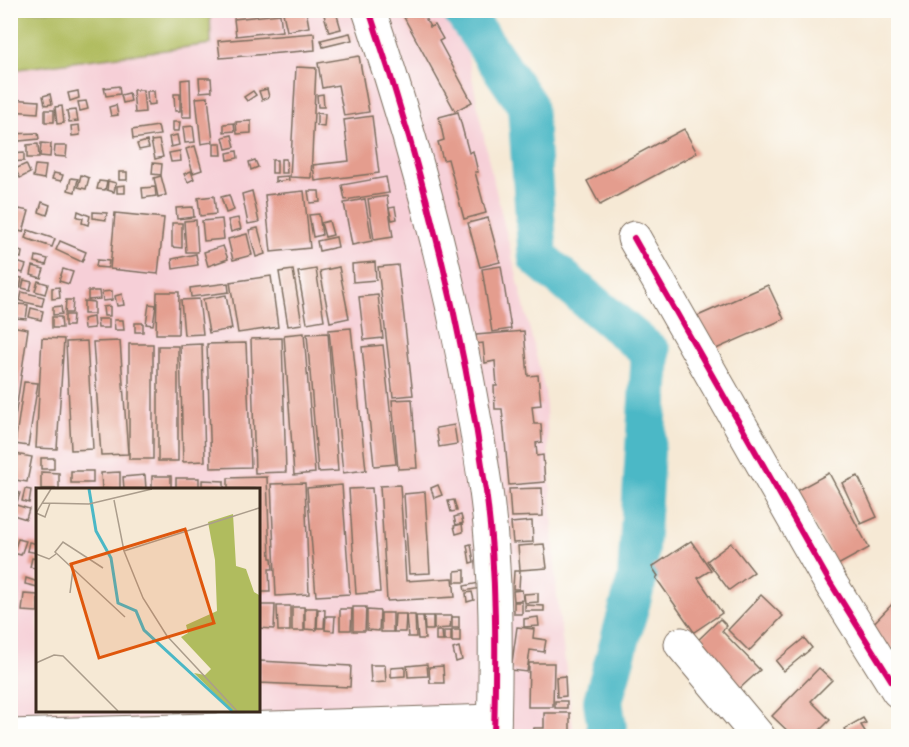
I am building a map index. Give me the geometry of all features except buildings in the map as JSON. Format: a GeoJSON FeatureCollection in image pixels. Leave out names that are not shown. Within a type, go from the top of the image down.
{"type":"FeatureCollection","features":[{"type":"Feature","properties":{"kind":"street"},"geometry":{"type":"LineString","coordinates":[[10,736],[494,729],[494,597],[486,493],[462,352],[399,98],[369,10]]}},
{"type":"Feature","properties":{"kind":"street"},"geometry":{"type":"LineString","coordinates":[[634,238],[828,579],[898,690]]}},
{"type":"Feature","properties":{"kind":"street"},"geometry":{"type":"LineString","coordinates":[[681,645],[758,736]]}},
{"type":"Feature","properties":{"kind":"shaded area"},"geometry":{"type":"Polygon","coordinates":[[[210,11],[459,11],[488,158],[545,392],[557,597],[574,736],[11,736],[10,70],[211,44],[210,11]]]}},
{"type":"Feature","properties":{"kind":"green space"},"geometry":{"type":"Polygon","coordinates":[[[10,11],[210,11],[211,44],[11,70],[10,11]]]}},
{"type":"Feature","properties":{"kind":"waterway"},"geometry":{"type":"LineString","coordinates":[[462,10],[527,105],[538,258],[651,353],[637,579],[603,701],[608,736]]}},
{"type":"Feature","properties":{"kind":"cycle path"},"geometry":{"type":"LineString","coordinates":[[369,10],[406,128],[439,248],[477,430],[490,521],[494,583],[494,736]]}},
{"type":"Feature","properties":{"kind":"cycle path"},"geometry":{"type":"LineString","coordinates":[[634,238],[828,579],[898,691]]}}]}
